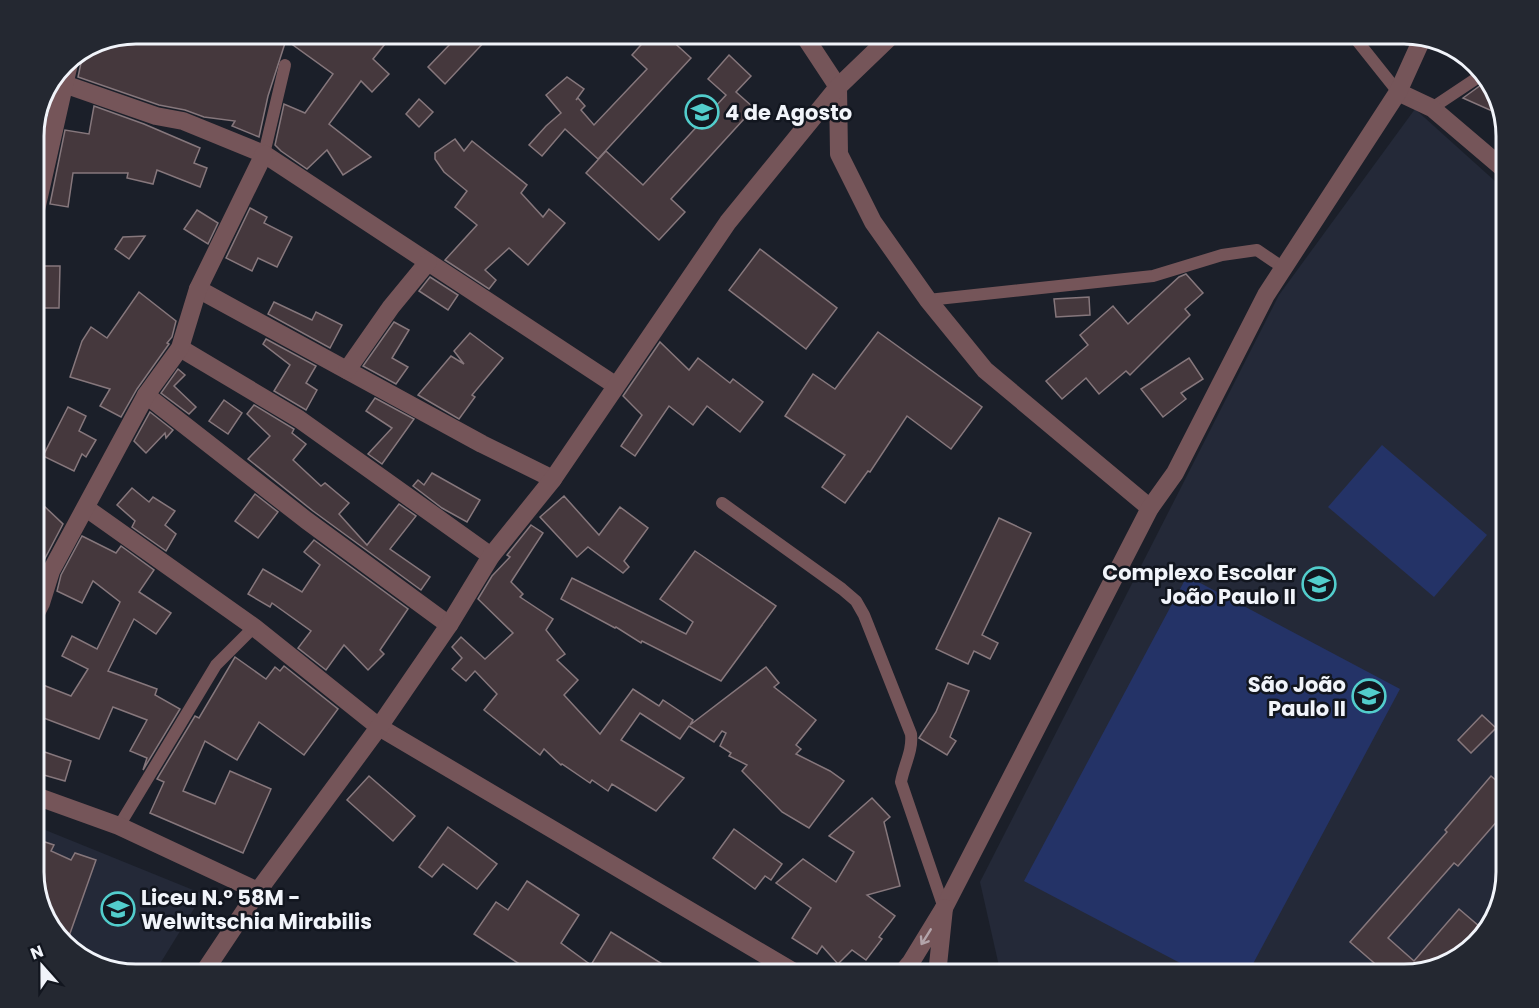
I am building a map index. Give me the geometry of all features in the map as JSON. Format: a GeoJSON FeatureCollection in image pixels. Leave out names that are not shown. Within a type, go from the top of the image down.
{"type":"FeatureCollection","features":[{"type":"Feature","properties":{"kind":"street"},"geometry":{"type":"LineString","coordinates":[[810,44],[838,87],[839,154],[873,222],[928,300],[985,370],[1150,508]]}},
{"type":"Feature","properties":{"kind":"street"},"geometry":{"type":"LineString","coordinates":[[209,964],[258,891],[379,727],[449,625],[491,556],[553,479],[728,222],[838,87],[883,44]]}},
{"type":"Feature","properties":{"kind":"street"},"geometry":{"type":"LineString","coordinates":[[909,964],[944,908],[1150,508],[1175,473],[1266,295],[1398,92],[1419,45]]}},
{"type":"Feature","properties":{"kind":"street"},"geometry":{"type":"LineString","coordinates":[[44,174],[66,77]]}},
{"type":"Feature","properties":{"kind":"street"},"geometry":{"type":"LineString","coordinates":[[64,84],[156,116],[183,120],[264,154],[615,385]]}},
{"type":"Feature","properties":{"kind":"street"},"geometry":{"type":"LineString","coordinates":[[1398,92],[1432,108],[1496,162]]}},
{"type":"Feature","properties":{"kind":"street"},"geometry":{"type":"LineString","coordinates":[[44,127],[54,129]]}},
{"type":"Feature","properties":{"kind":"street"},"geometry":{"type":"LineString","coordinates":[[44,593],[51,571],[146,395],[180,348],[198,289],[264,154]]}},
{"type":"Feature","properties":{"kind":"street"},"geometry":{"type":"LineString","coordinates":[[347,370],[391,308],[428,262]]}},
{"type":"Feature","properties":{"kind":"street"},"geometry":{"type":"LineString","coordinates":[[198,289],[482,444],[553,479]]}},
{"type":"Feature","properties":{"kind":"street"},"geometry":{"type":"LineString","coordinates":[[180,348],[299,419],[491,556]]}},
{"type":"Feature","properties":{"kind":"street"},"geometry":{"type":"LineString","coordinates":[[146,395],[306,520],[449,625]]}},
{"type":"Feature","properties":{"kind":"street"},"geometry":{"type":"LineString","coordinates":[[86,508],[254,627],[379,727],[780,964]]}},
{"type":"Feature","properties":{"kind":"street"},"geometry":{"type":"LineString","coordinates":[[44,799],[119,826],[258,891]]}},
{"type":"Feature","properties":{"kind":"street"},"geometry":{"type":"LineString","coordinates":[[938,964],[944,908]]}},
{"type":"Feature","properties":{"kind":"lane"},"geometry":{"type":"LineString","coordinates":[[1360,44],[1398,92]]}},
{"type":"Feature","properties":{"kind":"lane"},"geometry":{"type":"LineString","coordinates":[[264,154],[285,65]]}},
{"type":"Feature","properties":{"kind":"lane"},"geometry":{"type":"LineString","coordinates":[[1432,108],[1476,79]]}},
{"type":"Feature","properties":{"kind":"lane"},"geometry":{"type":"LineString","coordinates":[[928,300],[1154,276],[1222,255],[1257,250],[1285,269]]}},
{"type":"Feature","properties":{"kind":"lane"},"geometry":{"type":"LineString","coordinates":[[722,503],[842,589],[856,602],[864,615],[911,734],[913,746],[903,770],[902,783],[944,908]]}},
{"type":"Feature","properties":{"kind":"lane"},"geometry":{"type":"LineString","coordinates":[[119,826],[216,665],[254,627]]}},
{"type":"Feature","properties":{"kind":"shaded area","name":"Complexo Escolar João Paulo II"},"geometry":{"type":"Polygon","coordinates":[[[1415,109],[1496,182],[1496,872],[1491,902],[1480,924],[1464,942],[1439,957],[1415,964],[999,964],[980,882],[1279,295],[1415,109]]]}},
{"type":"Feature","properties":{"kind":"shaded area"},"geometry":{"type":"Polygon","coordinates":[[[1382,445],[1487,535],[1434,597],[1328,507],[1382,445]]]}},
{"type":"Feature","properties":{"kind":"shaded area"},"geometry":{"type":"Polygon","coordinates":[[[1187,576],[1400,689],[1253,964],[1182,964],[1024,881],[1187,576]]]}},
{"type":"Feature","properties":{"kind":"shaded area","name":"Liceu N.º 58M - Welwitschia Mirabilis"},"geometry":{"type":"Polygon","coordinates":[[[44,829],[203,894],[160,964],[124,964],[106,960],[84,949],[66,933],[56,918],[47,896],[44,878],[44,829]]]}},
{"type":"Feature","properties":{"kind":"building"},"geometry":{"type":"Polygon","coordinates":[[[285,44],[268,96],[259,137],[232,126],[235,121],[204,117],[185,110],[159,105],[78,77],[81,62],[100,51],[118,45],[285,44]]]}},
{"type":"Feature","properties":{"kind":"building"},"geometry":{"type":"Polygon","coordinates":[[[292,44],[385,44],[373,59],[389,74],[372,92],[361,81],[329,124],[371,157],[343,175],[327,150],[307,169],[275,145],[284,104],[305,113],[333,74],[292,44]]]}},
{"type":"Feature","properties":{"kind":"building"},"geometry":{"type":"Polygon","coordinates":[[[450,44],[482,44],[445,84],[428,67],[450,44]]]}},
{"type":"Feature","properties":{"kind":"building"},"geometry":{"type":"Polygon","coordinates":[[[642,44],[676,44],[691,58],[598,159],[565,129],[542,156],[529,145],[561,113],[546,95],[567,77],[584,89],[576,100],[578,98],[585,106],[581,110],[594,125],[647,69],[632,55],[642,44]]]}},
{"type":"Feature","properties":{"kind":"building"},"geometry":{"type":"Polygon","coordinates":[[[729,55],[751,76],[736,92],[754,108],[671,199],[685,212],[659,240],[586,173],[606,151],[643,185],[726,95],[708,79],[729,55]]]}},
{"type":"Feature","properties":{"kind":"building"},"geometry":{"type":"Polygon","coordinates":[[[1480,86],[1492,111],[1463,98],[1480,86]]]}},
{"type":"Feature","properties":{"kind":"building"},"geometry":{"type":"Polygon","coordinates":[[[419,99],[433,112],[419,127],[406,114],[419,99]]]}},
{"type":"Feature","properties":{"kind":"building"},"geometry":{"type":"Polygon","coordinates":[[[94,106],[200,148],[194,163],[207,168],[200,187],[157,170],[153,184],[127,178],[128,173],[73,173],[68,207],[50,204],[65,130],[89,134],[94,106]]]}},
{"type":"Feature","properties":{"kind":"building"},"geometry":{"type":"Polygon","coordinates":[[[455,139],[464,151],[472,141],[527,185],[521,193],[543,217],[549,209],[565,223],[528,265],[509,248],[485,270],[496,280],[489,289],[445,260],[477,225],[455,207],[467,191],[444,172],[435,159],[435,153],[455,139]]]}},
{"type":"Feature","properties":{"kind":"building"},"geometry":{"type":"Polygon","coordinates":[[[250,208],[267,217],[264,223],[292,237],[277,267],[258,258],[252,271],[226,258],[250,208]]]}},
{"type":"Feature","properties":{"kind":"building"},"geometry":{"type":"Polygon","coordinates":[[[197,210],[218,223],[208,244],[184,229],[197,210]]]}},
{"type":"Feature","properties":{"kind":"building"},"geometry":{"type":"Polygon","coordinates":[[[145,236],[129,259],[115,249],[123,237],[145,236]]]}},
{"type":"Feature","properties":{"kind":"building"},"geometry":{"type":"Polygon","coordinates":[[[760,249],[837,308],[806,349],[729,290],[760,249]]]}},
{"type":"Feature","properties":{"kind":"building"},"geometry":{"type":"Polygon","coordinates":[[[44,266],[60,266],[59,308],[44,308],[44,266]]]}},
{"type":"Feature","properties":{"kind":"building"},"geometry":{"type":"Polygon","coordinates":[[[1186,274],[1203,293],[1185,309],[1190,315],[1130,375],[1126,371],[1099,394],[1086,378],[1062,399],[1046,381],[1088,345],[1080,335],[1113,306],[1128,324],[1179,277],[1186,274]]]}},
{"type":"Feature","properties":{"kind":"building"},"geometry":{"type":"Polygon","coordinates":[[[430,277],[458,295],[448,310],[419,291],[430,277]]]}},
{"type":"Feature","properties":{"kind":"building"},"geometry":{"type":"Polygon","coordinates":[[[139,292],[176,321],[172,337],[167,343],[169,344],[137,389],[121,417],[100,406],[110,389],[70,377],[82,341],[91,327],[107,338],[139,292]]]}},
{"type":"Feature","properties":{"kind":"building"},"geometry":{"type":"Polygon","coordinates":[[[1089,297],[1090,315],[1056,317],[1054,299],[1089,297]]]}},
{"type":"Feature","properties":{"kind":"building"},"geometry":{"type":"Polygon","coordinates":[[[274,302],[312,320],[316,312],[342,325],[330,348],[268,314],[274,302]]]}},
{"type":"Feature","properties":{"kind":"building"},"geometry":{"type":"Polygon","coordinates":[[[394,322],[409,330],[392,358],[408,367],[396,384],[363,366],[394,322]]]}},
{"type":"Feature","properties":{"kind":"building"},"geometry":{"type":"Polygon","coordinates":[[[878,332],[982,407],[951,449],[907,416],[870,472],[868,471],[845,503],[822,487],[845,455],[785,416],[813,374],[835,389],[878,332]]]}},
{"type":"Feature","properties":{"kind":"building"},"geometry":{"type":"Polygon","coordinates":[[[470,333],[503,358],[472,395],[475,397],[459,419],[418,395],[451,356],[464,364],[454,351],[470,333]]]}},
{"type":"Feature","properties":{"kind":"building"},"geometry":{"type":"Polygon","coordinates":[[[266,339],[316,366],[306,383],[317,390],[306,410],[274,391],[290,365],[263,344],[266,339]]]}},
{"type":"Feature","properties":{"kind":"building"},"geometry":{"type":"Polygon","coordinates":[[[660,342],[689,370],[698,358],[730,383],[733,379],[763,402],[740,432],[707,406],[693,425],[669,406],[635,456],[621,446],[642,415],[623,396],[660,342]]]}},
{"type":"Feature","properties":{"kind":"building"},"geometry":{"type":"Polygon","coordinates":[[[1189,358],[1203,379],[1181,393],[1186,399],[1163,417],[1141,389],[1189,358]]]}},
{"type":"Feature","properties":{"kind":"building"},"geometry":{"type":"Polygon","coordinates":[[[178,369],[185,375],[174,386],[196,407],[189,414],[161,393],[178,369]]]}},
{"type":"Feature","properties":{"kind":"building"},"geometry":{"type":"Polygon","coordinates":[[[375,398],[414,419],[382,464],[368,454],[392,428],[366,411],[375,398]]]}},
{"type":"Feature","properties":{"kind":"building"},"geometry":{"type":"Polygon","coordinates":[[[224,400],[242,413],[228,434],[209,421],[224,400]]]}},
{"type":"Feature","properties":{"kind":"building"},"geometry":{"type":"Polygon","coordinates":[[[254,405],[294,429],[292,433],[306,444],[293,460],[321,486],[325,483],[349,503],[339,514],[367,545],[399,504],[416,516],[390,549],[430,577],[421,590],[313,511],[248,459],[270,436],[247,414],[254,405]]]}},
{"type":"Feature","properties":{"kind":"building"},"geometry":{"type":"Polygon","coordinates":[[[68,407],[86,416],[79,431],[96,440],[86,457],[82,454],[74,471],[44,456],[68,407]]]}},
{"type":"Feature","properties":{"kind":"building"},"geometry":{"type":"Polygon","coordinates":[[[150,412],[173,430],[166,438],[165,433],[146,453],[134,441],[150,412]]]}},
{"type":"Feature","properties":{"kind":"building"},"geometry":{"type":"Polygon","coordinates":[[[432,473],[480,500],[467,522],[442,508],[413,486],[418,480],[424,485],[432,473]]]}},
{"type":"Feature","properties":{"kind":"building"},"geometry":{"type":"Polygon","coordinates":[[[132,488],[149,502],[153,497],[175,511],[165,525],[176,534],[166,551],[132,527],[135,521],[117,505],[132,488]]]}},
{"type":"Feature","properties":{"kind":"building"},"geometry":{"type":"Polygon","coordinates":[[[255,494],[278,512],[258,538],[235,521],[255,494]]]}},
{"type":"Feature","properties":{"kind":"building"},"geometry":{"type":"Polygon","coordinates":[[[564,496],[599,535],[620,507],[648,528],[624,561],[629,567],[623,573],[588,547],[577,557],[540,517],[564,496]]]}},
{"type":"Feature","properties":{"kind":"building"},"geometry":{"type":"Polygon","coordinates":[[[44,506],[63,524],[44,560],[44,506]]]}},
{"type":"Feature","properties":{"kind":"building"},"geometry":{"type":"Polygon","coordinates":[[[999,518],[1031,533],[982,635],[998,643],[990,659],[974,651],[968,664],[936,649],[999,518]]]}},
{"type":"Feature","properties":{"kind":"building"},"geometry":{"type":"Polygon","coordinates":[[[531,525],[543,533],[511,582],[523,594],[520,597],[553,619],[546,630],[565,654],[557,660],[578,680],[564,695],[600,734],[633,689],[659,706],[663,700],[693,720],[690,725],[766,667],[779,683],[774,687],[816,720],[796,745],[801,749],[796,754],[830,771],[844,781],[809,828],[782,812],[742,771],[747,765],[729,756],[731,753],[720,746],[726,733],[722,731],[714,742],[689,726],[680,739],[640,713],[621,740],[684,778],[656,811],[612,784],[608,791],[592,780],[590,783],[561,765],[544,749],[540,755],[484,710],[497,694],[475,671],[466,681],[452,669],[462,658],[452,647],[461,637],[485,659],[513,633],[478,599],[492,576],[510,557],[507,555],[531,525]]]}},
{"type":"Feature","properties":{"kind":"building"},"geometry":{"type":"Polygon","coordinates":[[[82,536],[116,553],[121,546],[154,570],[139,592],[171,613],[156,634],[134,619],[108,671],[157,689],[155,695],[180,709],[143,770],[147,758],[130,751],[147,720],[113,707],[99,739],[44,718],[44,685],[71,696],[88,669],[62,656],[72,636],[97,649],[120,602],[93,581],[82,603],[57,591],[61,575],[82,536]]]}},
{"type":"Feature","properties":{"kind":"building"},"geometry":{"type":"Polygon","coordinates":[[[314,540],[408,609],[380,650],[384,654],[368,670],[344,645],[326,670],[298,648],[311,631],[272,603],[270,607],[248,594],[263,569],[302,592],[320,565],[304,552],[314,540]]]}},
{"type":"Feature","properties":{"kind":"building"},"geometry":{"type":"Polygon","coordinates":[[[695,551],[776,606],[721,681],[642,641],[641,643],[616,627],[561,599],[572,578],[686,634],[693,622],[660,599],[695,551]]]}},
{"type":"Feature","properties":{"kind":"building"},"geometry":{"type":"Polygon","coordinates":[[[235,657],[266,679],[275,667],[280,671],[284,666],[338,709],[304,755],[259,722],[237,760],[205,741],[183,791],[215,804],[230,771],[271,789],[243,853],[150,813],[164,782],[157,779],[195,716],[199,718],[235,657]]]}},
{"type":"Feature","properties":{"kind":"building"},"geometry":{"type":"Polygon","coordinates":[[[948,683],[969,691],[950,737],[956,741],[947,755],[919,738],[936,712],[948,683]]]}},
{"type":"Feature","properties":{"kind":"building"},"geometry":{"type":"Polygon","coordinates":[[[1482,715],[1496,728],[1471,753],[1458,740],[1482,715]]]}},
{"type":"Feature","properties":{"kind":"building"},"geometry":{"type":"Polygon","coordinates":[[[44,752],[71,761],[65,781],[44,775],[44,752]]]}},
{"type":"Feature","properties":{"kind":"building"},"geometry":{"type":"Polygon","coordinates":[[[369,776],[415,816],[393,841],[347,800],[369,776]]]}},
{"type":"Feature","properties":{"kind":"building"},"geometry":{"type":"Polygon","coordinates":[[[1491,776],[1496,780],[1496,822],[1458,866],[1454,863],[1388,938],[1414,961],[1459,909],[1479,926],[1464,942],[1439,957],[1415,964],[1375,964],[1350,942],[1447,832],[1445,830],[1491,776]]]}},
{"type":"Feature","properties":{"kind":"building"},"geometry":{"type":"Polygon","coordinates":[[[872,798],[890,817],[884,822],[900,886],[867,895],[895,916],[879,937],[882,939],[866,960],[852,950],[838,964],[822,946],[817,954],[792,938],[811,908],[776,883],[803,859],[836,882],[854,852],[829,836],[872,798]]]}},
{"type":"Feature","properties":{"kind":"building"},"geometry":{"type":"Polygon","coordinates":[[[448,827],[497,864],[477,889],[443,864],[432,877],[419,867],[448,827]]]}},
{"type":"Feature","properties":{"kind":"building"},"geometry":{"type":"Polygon","coordinates":[[[734,829],[782,864],[771,880],[765,876],[755,889],[713,858],[734,829]]]}},
{"type":"Feature","properties":{"kind":"building"},"geometry":{"type":"Polygon","coordinates":[[[44,842],[54,845],[51,851],[71,860],[75,853],[96,860],[69,936],[56,918],[47,896],[44,878],[44,842]]]}},
{"type":"Feature","properties":{"kind":"building"},"geometry":{"type":"Polygon","coordinates":[[[527,881],[579,915],[561,943],[590,964],[519,964],[474,934],[496,902],[508,910],[527,881]]]}},
{"type":"Feature","properties":{"kind":"building"},"geometry":{"type":"Polygon","coordinates":[[[611,932],[662,964],[592,964],[611,932]]]}},
{"type":"Feature","properties":{"kind":"place","name":"4 de Agosto"},"geometry":{"type":"Point","coordinates":[702,112]}},
{"type":"Feature","properties":{"kind":"place","name":"Complexo Escolar João Paulo II"},"geometry":{"type":"Point","coordinates":[1319,584]}},
{"type":"Feature","properties":{"kind":"place","name":"São João Paulo II"},"geometry":{"type":"Point","coordinates":[1369,696]}},
{"type":"Feature","properties":{"kind":"place","name":"Liceu N.º 58M - Welwitschia Mirabilis"},"geometry":{"type":"Point","coordinates":[118,909]}}]}
